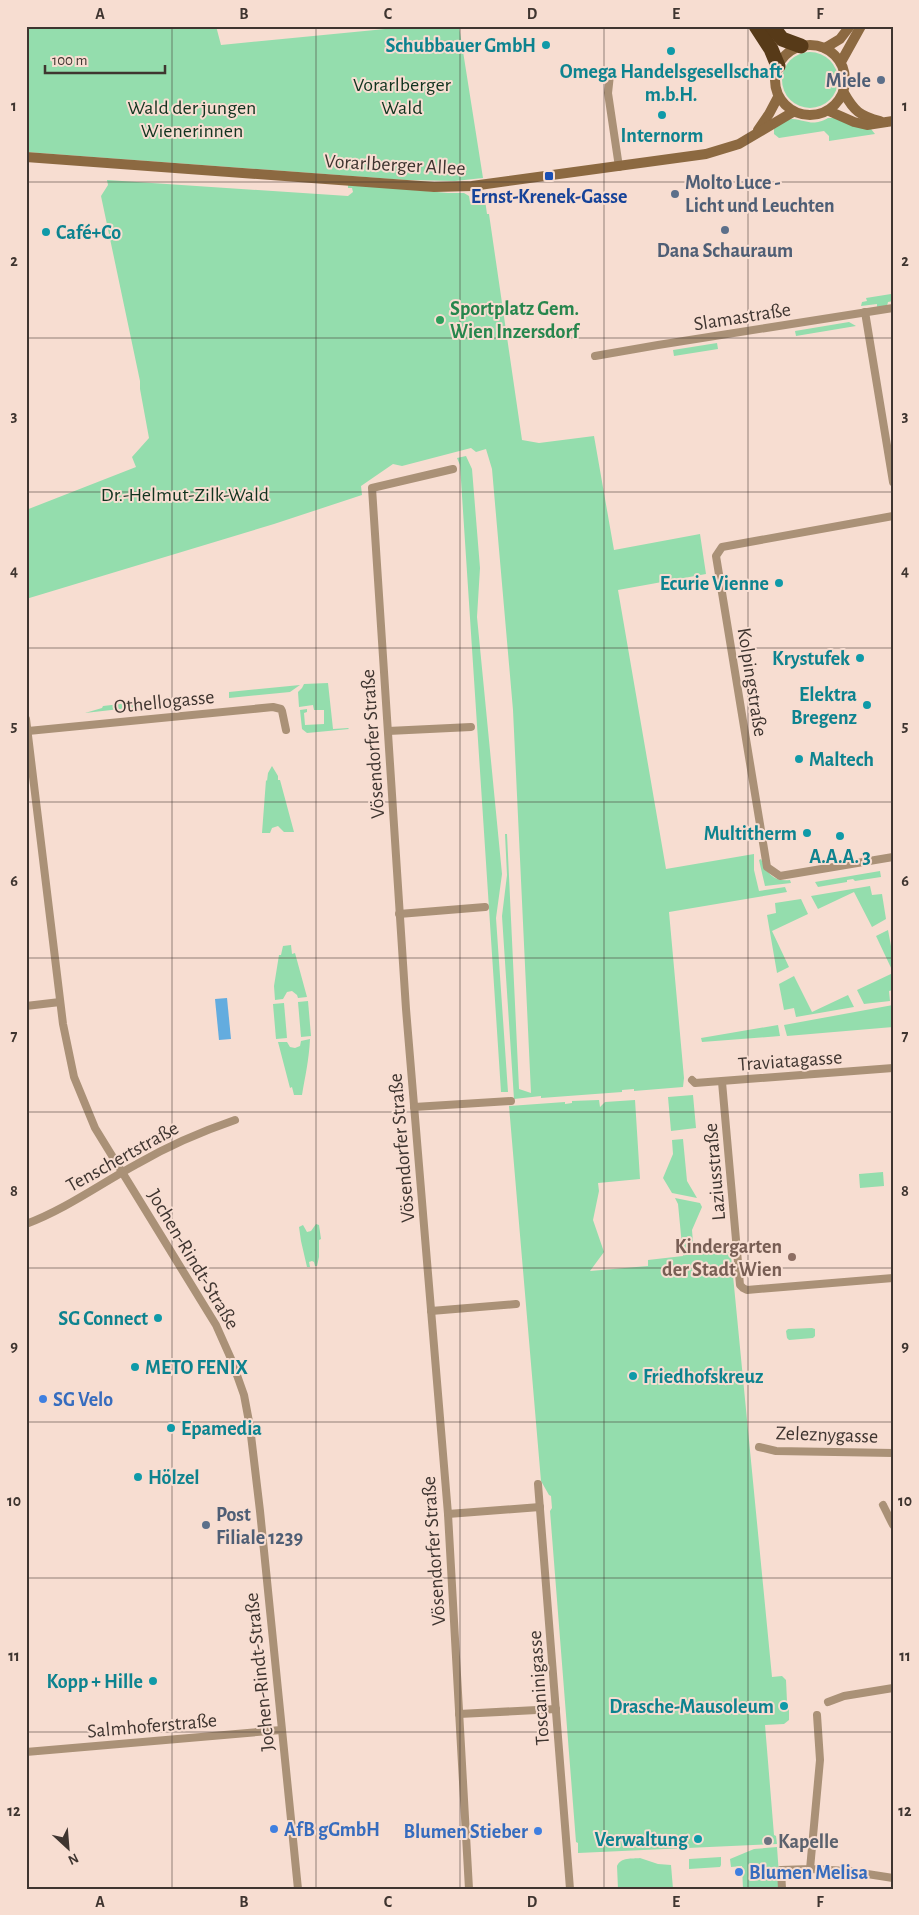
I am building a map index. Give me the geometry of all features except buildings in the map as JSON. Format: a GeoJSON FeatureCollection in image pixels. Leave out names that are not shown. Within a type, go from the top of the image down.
{"type":"FeatureCollection","features":[{"type":"Feature","properties":{"kind":"highway"},"geometry":{"type":"LineString","coordinates":[[756,26],[772,49],[778,66]]}},
{"type":"Feature","properties":{"kind":"highway"},"geometry":{"type":"LineString","coordinates":[[772,26],[782,38],[801,46]]}},
{"type":"Feature","properties":{"kind":"main road"},"geometry":{"type":"LineString","coordinates":[[825,48],[840,39],[850,26]]}},
{"type":"Feature","properties":{"kind":"main road"},"geometry":{"type":"LineString","coordinates":[[841,62],[861,26]]}},
{"type":"Feature","properties":{"kind":"main road"},"geometry":{"type":"LineString","coordinates":[[844,93],[829,111],[805,116],[793,112],[784,105],[775,87],[778,66],[784,56],[801,46],[814,45],[825,48],[835,54],[841,62],[845,73],[844,93],[852,107],[863,116],[889,122]]}},
{"type":"Feature","properties":{"kind":"main road","name":"Vorarlberger Allee"},"geometry":{"type":"LineString","coordinates":[[756,132],[769,114],[778,96]]}},
{"type":"Feature","properties":{"kind":"main road"},"geometry":{"type":"LineString","coordinates":[[829,111],[854,122],[868,125],[889,122]]}},
{"type":"Feature","properties":{"kind":"main road","name":"Vorarlberger Allee"},"geometry":{"type":"LineString","coordinates":[[26,157],[434,187],[472,186],[619,167],[719,151],[739,144],[756,132],[793,112]]}},
{"type":"Feature","properties":{"kind":"street"},"geometry":{"type":"LineString","coordinates":[[610,75],[608,93],[619,167]]}},
{"type":"Feature","properties":{"kind":"street","name":"Slamastraße"},"geometry":{"type":"LineString","coordinates":[[595,356],[893,308]]}},
{"type":"Feature","properties":{"kind":"street"},"geometry":{"type":"LineString","coordinates":[[866,312],[893,482]]}},
{"type":"Feature","properties":{"kind":"street","name":"Vösendorfer Straße"},"geometry":{"type":"LineString","coordinates":[[453,468],[372,488],[414,1107],[448,1514],[469,1889]]}},
{"type":"Feature","properties":{"kind":"street","name":"Kolpingstraße"},"geometry":{"type":"LineString","coordinates":[[893,516],[722,547],[716,556],[767,867],[780,876],[893,857]]}},
{"type":"Feature","properties":{"kind":"street","name":"Othellogasse"},"geometry":{"type":"LineString","coordinates":[[28,731],[273,707],[282,711],[286,730]]}},
{"type":"Feature","properties":{"kind":"street","name":"Jochen-Rindt-Straße"},"geometry":{"type":"LineString","coordinates":[[26,719],[60,1002],[66,1042],[80,1094],[96,1128],[122,1173],[216,1325],[244,1395],[250,1428],[298,1889]]}},
{"type":"Feature","properties":{"kind":"street"},"geometry":{"type":"LineString","coordinates":[[388,731],[471,727]]}},
{"type":"Feature","properties":{"kind":"street"},"geometry":{"type":"LineString","coordinates":[[400,914],[485,907]]}},
{"type":"Feature","properties":{"kind":"street"},"geometry":{"type":"LineString","coordinates":[[26,1006],[60,1002]]}},
{"type":"Feature","properties":{"kind":"street","name":"Traviatagasse"},"geometry":{"type":"LineString","coordinates":[[692,1080],[695,1083],[722,1082],[893,1068]]}},
{"type":"Feature","properties":{"kind":"street","name":"Laziusstraße"},"geometry":{"type":"LineString","coordinates":[[722,1082],[740,1285],[742,1288],[747,1290],[893,1278]]}},
{"type":"Feature","properties":{"kind":"street"},"geometry":{"type":"LineString","coordinates":[[414,1107],[511,1101]]}},
{"type":"Feature","properties":{"kind":"street","name":"Tenschertstraße"},"geometry":{"type":"LineString","coordinates":[[26,1224],[69,1204],[188,1138],[234,1120]]}},
{"type":"Feature","properties":{"kind":"street"},"geometry":{"type":"LineString","coordinates":[[431,1311],[516,1304]]}},
{"type":"Feature","properties":{"kind":"street","name":"Zeleznygasse"},"geometry":{"type":"LineString","coordinates":[[759,1447],[776,1451],[893,1453]]}},
{"type":"Feature","properties":{"kind":"street","name":"Toscaninigasse"},"geometry":{"type":"LineString","coordinates":[[538,1484],[570,1889]]}},
{"type":"Feature","properties":{"kind":"street"},"geometry":{"type":"LineString","coordinates":[[883,1505],[893,1525]]}},
{"type":"Feature","properties":{"kind":"street"},"geometry":{"type":"LineString","coordinates":[[448,1514],[540,1507]]}},
{"type":"Feature","properties":{"kind":"street"},"geometry":{"type":"LineString","coordinates":[[828,1702],[844,1696],[893,1688]]}},
{"type":"Feature","properties":{"kind":"street"},"geometry":{"type":"LineString","coordinates":[[459,1714],[556,1709]]}},
{"type":"Feature","properties":{"kind":"street"},"geometry":{"type":"LineString","coordinates":[[810,1869],[820,1760],[817,1715]]}},
{"type":"Feature","properties":{"kind":"street","name":"Salmhoferstraße"},"geometry":{"type":"LineString","coordinates":[[26,1752],[281,1730]]}},
{"type":"Feature","properties":{"kind":"street"},"geometry":{"type":"LineString","coordinates":[[782,1889],[781,1870],[848,1871],[893,1878]]}},
{"type":"Feature","properties":{"kind":"green space"},"geometry":{"type":"Polygon","coordinates":[[[26,26],[216,26],[221,45],[416,26],[459,26],[483,178],[455,181],[406,180],[26,152],[26,26]]]}},
{"type":"Feature","properties":{"kind":"green space"},"geometry":{"type":"Polygon","coordinates":[[[804,52],[816,52],[826,56],[834,64],[838,80],[834,96],[826,104],[816,108],[804,108],[794,104],[786,96],[782,86],[782,74],[786,64],[794,56],[804,52]]]}},
{"type":"Feature","properties":{"kind":"green space"},"geometry":{"type":"Polygon","coordinates":[[[828,118],[836,118],[871,129],[875,134],[829,141],[829,136],[824,131],[779,138],[774,134],[774,129],[790,119],[814,123],[828,118]]]}},
{"type":"Feature","properties":{"kind":"green space","name":"Dr.-Helmut-Zilk-Wald"},"geometry":{"type":"Polygon","coordinates":[[[107,180],[348,196],[353,192],[352,188],[348,188],[348,184],[464,193],[469,196],[470,202],[485,200],[487,214],[489,214],[522,440],[539,443],[594,436],[614,550],[700,534],[706,574],[618,590],[666,869],[754,854],[754,870],[759,891],[785,887],[787,892],[669,912],[684,1078],[683,1087],[514,1099],[502,916],[507,875],[505,834],[507,834],[519,1089],[531,1093],[513,710],[492,469],[486,449],[476,452],[471,448],[402,466],[393,464],[361,486],[362,495],[274,524],[26,599],[26,510],[136,467],[132,457],[149,438],[140,381],[101,196],[108,185],[107,180]]]}},
{"type":"Feature","properties":{"kind":"green space"},"geometry":{"type":"Polygon","coordinates":[[[891,294],[893,301],[888,302],[887,306],[877,307],[877,304],[861,306],[862,302],[867,301],[866,298],[891,294]]]}},
{"type":"Feature","properties":{"kind":"green space"},"geometry":{"type":"Polygon","coordinates":[[[849,322],[856,326],[796,336],[795,331],[849,322]]]}},
{"type":"Feature","properties":{"kind":"green space"},"geometry":{"type":"Polygon","coordinates":[[[717,343],[718,349],[674,356],[673,350],[717,343]]]}},
{"type":"Feature","properties":{"kind":"green space"},"geometry":{"type":"Polygon","coordinates":[[[466,456],[472,469],[480,568],[477,617],[502,874],[496,918],[508,1092],[501,1092],[460,465],[457,458],[466,456]]]}},
{"type":"Feature","properties":{"kind":"green space"},"geometry":{"type":"Polygon","coordinates":[[[328,683],[333,729],[349,729],[307,733],[302,729],[300,710],[307,709],[307,712],[304,713],[305,725],[324,724],[324,710],[314,710],[313,705],[299,707],[298,692],[304,684],[328,683]]]}},
{"type":"Feature","properties":{"kind":"green space"},"geometry":{"type":"Polygon","coordinates":[[[300,685],[290,692],[229,698],[229,692],[300,685]]]}},
{"type":"Feature","properties":{"kind":"green space"},"geometry":{"type":"Polygon","coordinates":[[[155,700],[155,705],[85,713],[102,708],[103,706],[155,700]]]}},
{"type":"Feature","properties":{"kind":"green space"},"geometry":{"type":"Polygon","coordinates":[[[272,766],[278,776],[278,780],[280,780],[294,832],[284,832],[278,826],[272,828],[270,833],[262,833],[266,780],[272,766]]]}},
{"type":"Feature","properties":{"kind":"green space"},"geometry":{"type":"Polygon","coordinates":[[[761,859],[771,876],[779,880],[790,880],[791,883],[765,886],[759,860],[761,859]]]}},
{"type":"Feature","properties":{"kind":"green space"},"geometry":{"type":"Polygon","coordinates":[[[880,871],[881,877],[855,881],[853,879],[847,880],[847,882],[818,887],[815,882],[880,871]]]}},
{"type":"Feature","properties":{"kind":"green space"},"geometry":{"type":"Polygon","coordinates":[[[870,886],[872,895],[882,894],[886,919],[872,927],[854,892],[818,909],[811,896],[870,886]]]}},
{"type":"Feature","properties":{"kind":"green space"},"geometry":{"type":"Polygon","coordinates":[[[801,899],[808,914],[772,931],[789,967],[777,973],[767,915],[776,913],[775,903],[801,899]]]}},
{"type":"Feature","properties":{"kind":"green space"},"geometry":{"type":"Polygon","coordinates":[[[888,930],[893,957],[893,972],[876,936],[888,930]]]}},
{"type":"Feature","properties":{"kind":"green space"},"geometry":{"type":"Polygon","coordinates":[[[291,945],[292,954],[295,953],[307,997],[298,998],[292,991],[287,992],[283,999],[275,1000],[274,986],[279,955],[281,955],[283,946],[291,945]]]}},
{"type":"Feature","properties":{"kind":"green space"},"geometry":{"type":"Polygon","coordinates":[[[893,973],[893,990],[889,991],[890,1001],[864,1004],[857,990],[893,973]]]}},
{"type":"Feature","properties":{"kind":"green space"},"geometry":{"type":"Polygon","coordinates":[[[794,976],[812,1012],[848,995],[854,1007],[796,1017],[794,1008],[784,1010],[779,984],[794,976]]]}},
{"type":"Feature","properties":{"kind":"green space"},"geometry":{"type":"Polygon","coordinates":[[[308,1001],[311,1036],[301,1037],[298,1002],[308,1001]]]}},
{"type":"Feature","properties":{"kind":"green space"},"geometry":{"type":"Polygon","coordinates":[[[284,1003],[287,1038],[276,1039],[273,1004],[284,1003]]]}},
{"type":"Feature","properties":{"kind":"green space"},"geometry":{"type":"Polygon","coordinates":[[[893,1005],[893,1027],[787,1036],[784,1025],[893,1005]]]}},
{"type":"Feature","properties":{"kind":"green space"},"geometry":{"type":"Polygon","coordinates":[[[778,1025],[780,1036],[702,1042],[701,1038],[778,1025]]]}},
{"type":"Feature","properties":{"kind":"green space"},"geometry":{"type":"Polygon","coordinates":[[[310,1039],[302,1095],[294,1095],[292,1087],[290,1088],[278,1042],[287,1042],[290,1047],[295,1048],[300,1046],[301,1041],[310,1039]]]}},
{"type":"Feature","properties":{"kind":"green space"},"geometry":{"type":"Polygon","coordinates":[[[693,1095],[696,1128],[671,1131],[668,1097],[693,1095]]]}},
{"type":"Feature","properties":{"kind":"green space"},"geometry":{"type":"Polygon","coordinates":[[[599,1100],[600,1107],[605,1102],[635,1100],[640,1179],[598,1183],[599,1191],[593,1220],[604,1252],[590,1271],[648,1266],[648,1260],[683,1256],[678,1204],[675,1198],[700,1203],[702,1207],[692,1230],[694,1255],[729,1252],[731,1255],[772,1677],[782,1676],[786,1680],[787,1702],[789,1704],[789,1720],[784,1724],[765,1725],[774,1835],[776,1836],[777,1844],[578,1853],[550,1511],[552,1508],[551,1496],[541,1481],[509,1106],[565,1102],[565,1104],[572,1103],[572,1101],[599,1100]]]}},
{"type":"Feature","properties":{"kind":"green space"},"geometry":{"type":"Polygon","coordinates":[[[683,1139],[687,1181],[697,1198],[672,1193],[663,1178],[673,1154],[672,1140],[683,1139]]]}},
{"type":"Feature","properties":{"kind":"green space"},"geometry":{"type":"Polygon","coordinates":[[[883,1172],[884,1186],[860,1188],[859,1174],[883,1172]]]}},
{"type":"Feature","properties":{"kind":"green space"},"geometry":{"type":"Polygon","coordinates":[[[316,1224],[319,1225],[321,1239],[319,1240],[319,1257],[317,1266],[312,1261],[309,1262],[310,1267],[307,1267],[299,1227],[303,1225],[307,1232],[311,1231],[316,1224]]]}},
{"type":"Feature","properties":{"kind":"green space"},"geometry":{"type":"Polygon","coordinates":[[[788,1329],[815,1329],[815,1336],[813,1338],[789,1340],[787,1338],[786,1331],[788,1329]]]}},
{"type":"Feature","properties":{"kind":"green space"},"geometry":{"type":"Polygon","coordinates":[[[777,1847],[780,1889],[743,1889],[742,1866],[731,1867],[730,1859],[754,1849],[777,1847]]]}},
{"type":"Feature","properties":{"kind":"green space"},"geometry":{"type":"Polygon","coordinates":[[[721,1857],[720,1867],[689,1869],[689,1859],[721,1857]]]}},
{"type":"Feature","properties":{"kind":"green space"},"geometry":{"type":"Polygon","coordinates":[[[640,1858],[658,1864],[671,1865],[673,1889],[618,1889],[617,1866],[619,1863],[627,1859],[640,1858]]]}},
{"type":"Feature","properties":{"kind":"water"},"geometry":{"type":"Polygon","coordinates":[[[227,998],[231,1039],[219,1040],[215,999],[227,998]]]}},
{"type":"Feature","properties":{"kind":"place","name":"Schubbauer GmbH"},"geometry":{"type":"Point","coordinates":[546,45]}},
{"type":"Feature","properties":{"kind":"place","name":"Omega Handelsgesellschaft m.b.H."},"geometry":{"type":"Point","coordinates":[671,51]}},
{"type":"Feature","properties":{"kind":"place","name":"Miele"},"geometry":{"type":"Point","coordinates":[881,80]}},
{"type":"Feature","properties":{"kind":"place","name":"Internorm"},"geometry":{"type":"Point","coordinates":[662,115]}},
{"type":"Feature","properties":{"kind":"place","name":"Ernst-Krenek-Gasse"},"geometry":{"type":"Point","coordinates":[549,176]}},
{"type":"Feature","properties":{"kind":"place","name":"Molto Luce - Licht und Leuchten"},"geometry":{"type":"Point","coordinates":[675,194]}},
{"type":"Feature","properties":{"kind":"place","name":"Dana Schauraum"},"geometry":{"type":"Point","coordinates":[725,230]}},
{"type":"Feature","properties":{"kind":"place","name":"Café+Co"},"geometry":{"type":"Point","coordinates":[46,232]}},
{"type":"Feature","properties":{"kind":"place","name":"Sportplatz Gem. Wien Inzersdorf"},"geometry":{"type":"Point","coordinates":[440,320]}},
{"type":"Feature","properties":{"kind":"place","name":"Ecurie Vienne"},"geometry":{"type":"Point","coordinates":[779,583]}},
{"type":"Feature","properties":{"kind":"place","name":"Krystufek"},"geometry":{"type":"Point","coordinates":[860,658]}},
{"type":"Feature","properties":{"kind":"place","name":"Elektra Bregenz"},"geometry":{"type":"Point","coordinates":[867,705]}},
{"type":"Feature","properties":{"kind":"place","name":"Maltech"},"geometry":{"type":"Point","coordinates":[799,759]}},
{"type":"Feature","properties":{"kind":"place","name":"Multitherm"},"geometry":{"type":"Point","coordinates":[807,833]}},
{"type":"Feature","properties":{"kind":"place","name":"A.A.A. 3"},"geometry":{"type":"Point","coordinates":[840,836]}},
{"type":"Feature","properties":{"kind":"place","name":"Kindergarten der Stadt Wien"},"geometry":{"type":"Point","coordinates":[792,1257]}},
{"type":"Feature","properties":{"kind":"place","name":"SG Connect"},"geometry":{"type":"Point","coordinates":[158,1318]}},
{"type":"Feature","properties":{"kind":"place","name":"METO FENIX"},"geometry":{"type":"Point","coordinates":[135,1367]}},
{"type":"Feature","properties":{"kind":"place","name":"Friedhofskreuz"},"geometry":{"type":"Point","coordinates":[633,1376]}},
{"type":"Feature","properties":{"kind":"place","name":"SG Velo"},"geometry":{"type":"Point","coordinates":[43,1399]}},
{"type":"Feature","properties":{"kind":"place","name":"Epamedia"},"geometry":{"type":"Point","coordinates":[171,1428]}},
{"type":"Feature","properties":{"kind":"place","name":"Hölzel"},"geometry":{"type":"Point","coordinates":[138,1477]}},
{"type":"Feature","properties":{"kind":"place","name":"Post Filiale 1239"},"geometry":{"type":"Point","coordinates":[206,1525]}},
{"type":"Feature","properties":{"kind":"place","name":"Kopp + Hille"},"geometry":{"type":"Point","coordinates":[153,1681]}},
{"type":"Feature","properties":{"kind":"place","name":"Drasche-Mausoleum"},"geometry":{"type":"Point","coordinates":[784,1706]}},
{"type":"Feature","properties":{"kind":"place","name":"AfB gGmbH"},"geometry":{"type":"Point","coordinates":[274,1829]}},
{"type":"Feature","properties":{"kind":"place","name":"Blumen Stieber"},"geometry":{"type":"Point","coordinates":[538,1831]}},
{"type":"Feature","properties":{"kind":"place","name":"Verwaltung"},"geometry":{"type":"Point","coordinates":[698,1839]}},
{"type":"Feature","properties":{"kind":"place","name":"Kapelle"},"geometry":{"type":"Point","coordinates":[768,1841]}},
{"type":"Feature","properties":{"kind":"place","name":"Blumen Melisa"},"geometry":{"type":"Point","coordinates":[739,1872]}},
{"type":"Feature","properties":{"kind":"park label","name":"Vorarlberger Wald"},"geometry":{"type":"Point","coordinates":[402,96]}},
{"type":"Feature","properties":{"kind":"park label","name":"Wald der jungen Wienerinnen"},"geometry":{"type":"Point","coordinates":[192,118]}}]}
